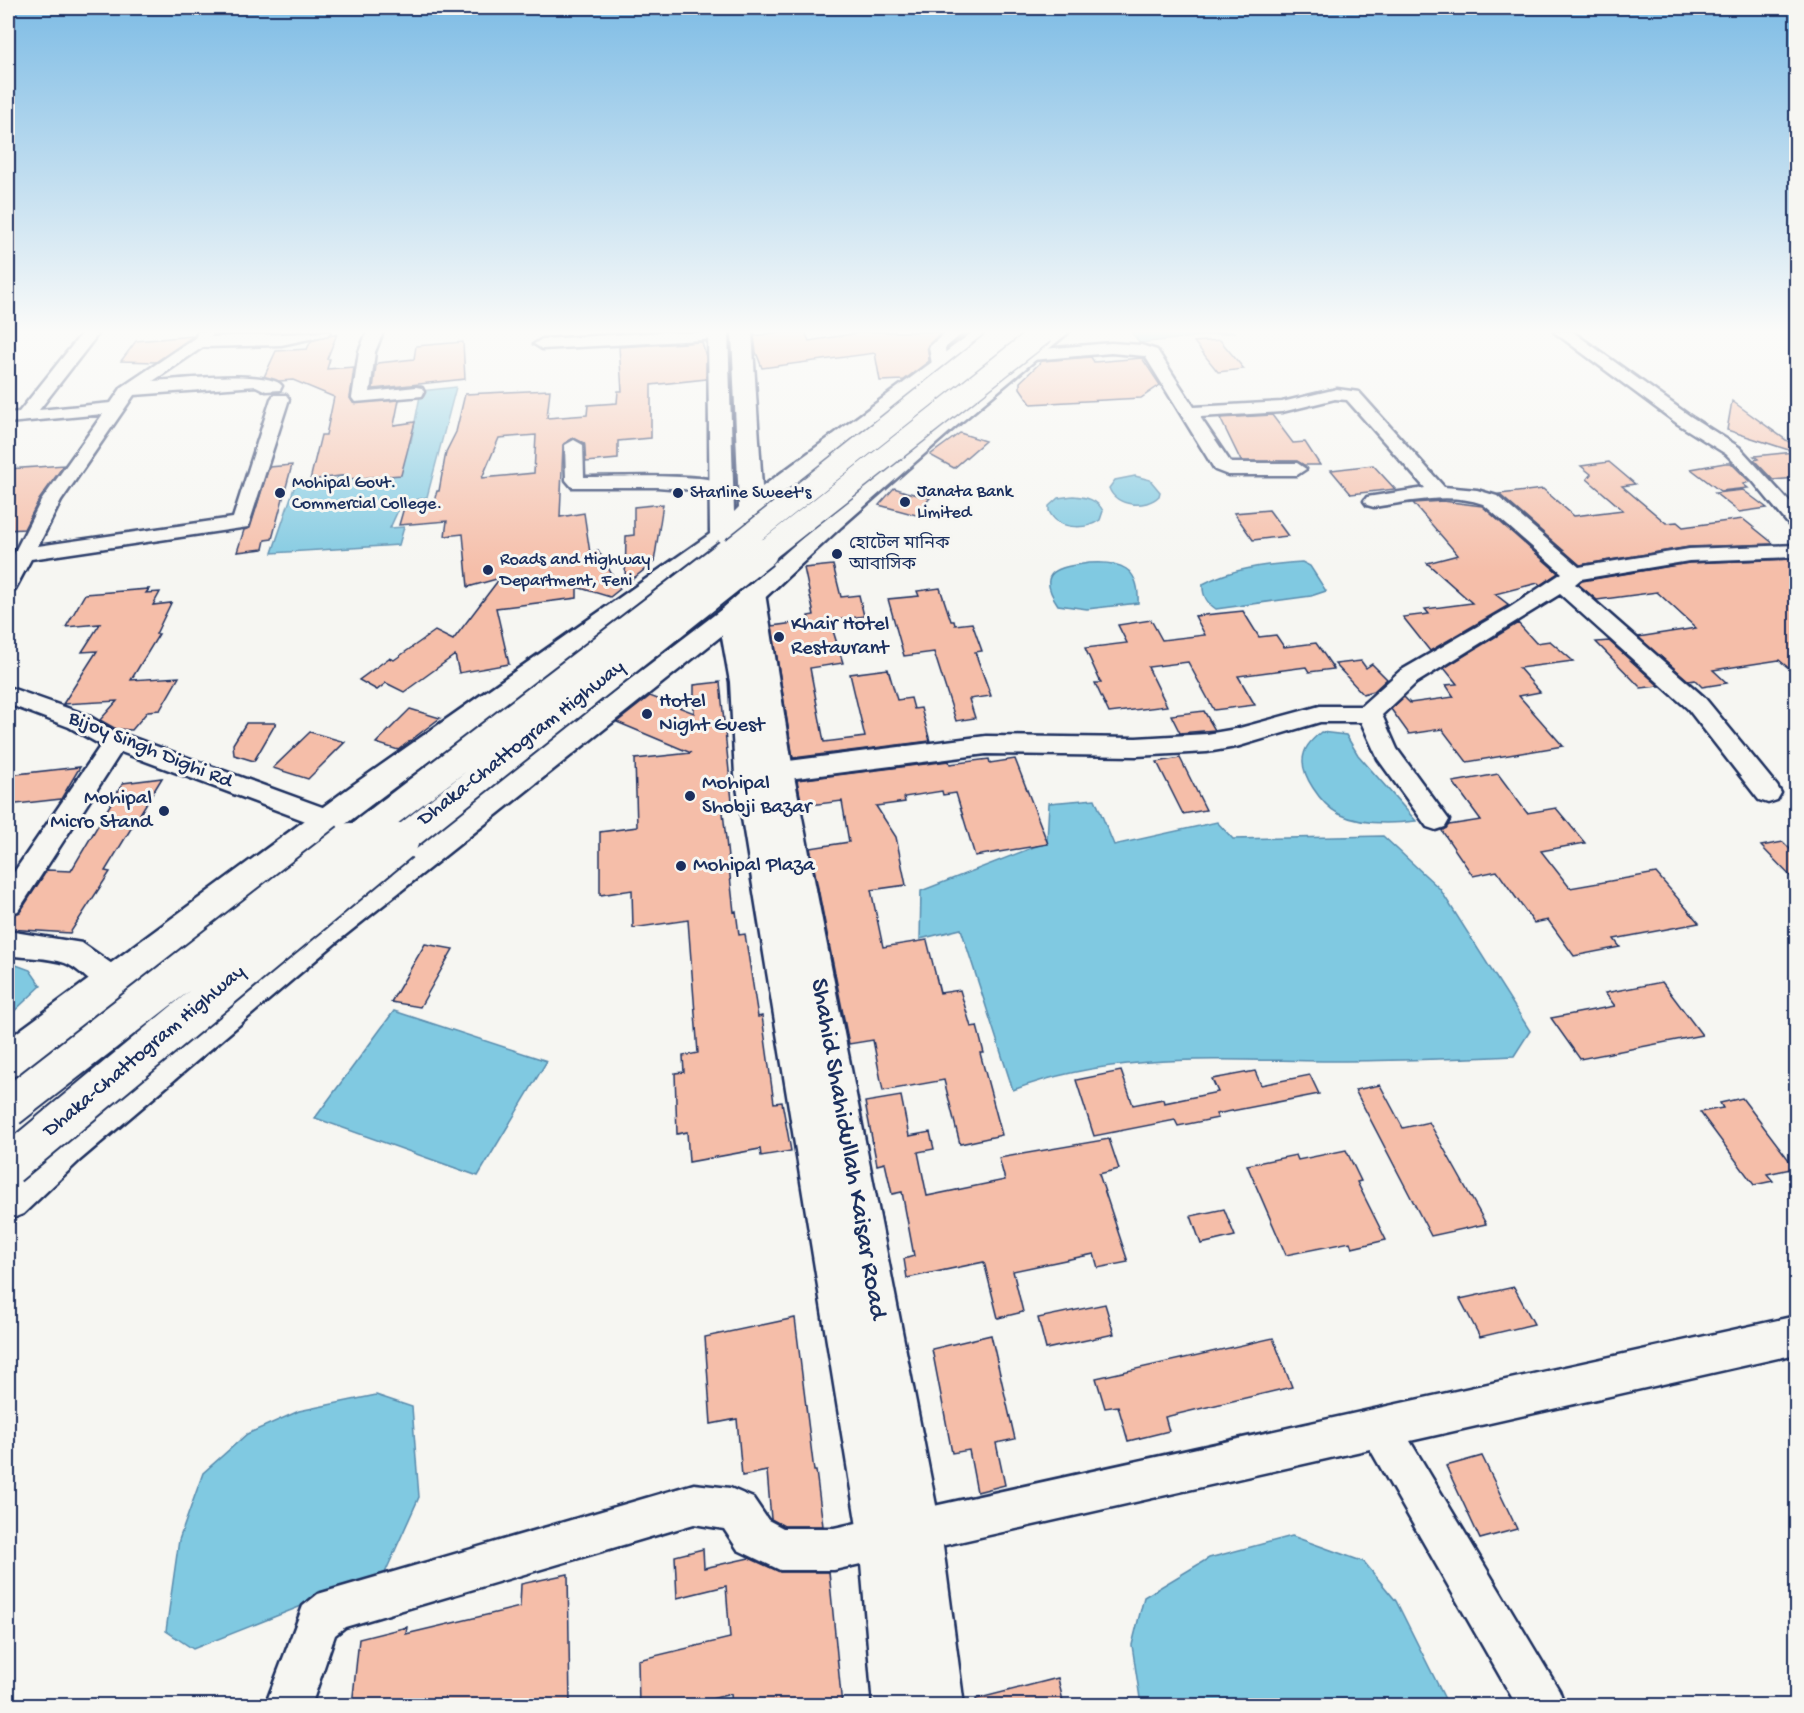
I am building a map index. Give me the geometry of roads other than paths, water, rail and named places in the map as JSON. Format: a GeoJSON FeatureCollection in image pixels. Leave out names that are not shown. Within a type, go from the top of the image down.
{"type":"FeatureCollection","features":[{"type":"Feature","properties":{"kind":"main road"},"geometry":{"type":"LineString","coordinates":[[719,412],[721,538],[742,604]]}},
{"type":"Feature","properties":{"kind":"main road"},"geometry":{"type":"LineString","coordinates":[[742,604],[752,511],[746,412]]}},
{"type":"Feature","properties":{"kind":"main road"},"geometry":{"type":"LineString","coordinates":[[8,1061],[327,819],[721,538],[752,511],[768,493],[878,412]]}},
{"type":"Feature","properties":{"kind":"main road","name":"Dhaka-Chattogram Highway"},"geometry":{"type":"LineString","coordinates":[[8,1108],[131,1010],[736,546],[905,412]]}},
{"type":"Feature","properties":{"kind":"main road","name":"Dhaka-Chattogram Highway"},"geometry":{"type":"LineString","coordinates":[[8,1166],[436,811],[950,412]]}},
{"type":"Feature","properties":{"kind":"main road"},"geometry":{"type":"LineString","coordinates":[[8,1199],[66,1146],[326,931],[742,604],[959,412]]}},
{"type":"Feature","properties":{"kind":"main road","name":"Shahid Shahidullah Kaisar Road"},"geometry":{"type":"LineString","coordinates":[[742,604],[744,682],[764,773],[901,1535],[936,1706]]}},
{"type":"Feature","properties":{"kind":"main road","name":"Shahid Shahidullah Kaisar Road"},"geometry":{"type":"LineString","coordinates":[[901,1535],[901,1706]]}},
{"type":"Feature","properties":{"kind":"street"},"geometry":{"type":"LineString","coordinates":[[16,417],[72,412]]}},
{"type":"Feature","properties":{"kind":"street"},"geometry":{"type":"LineString","coordinates":[[8,584],[51,501],[112,412]]}},
{"type":"Feature","properties":{"kind":"street"},"geometry":{"type":"LineString","coordinates":[[24,554],[241,523],[272,412]]}},
{"type":"Feature","properties":{"kind":"street"},"geometry":{"type":"LineString","coordinates":[[1203,412],[1187,413],[1222,466],[1228,469],[1297,468]]}},
{"type":"Feature","properties":{"kind":"street"},"geometry":{"type":"LineString","coordinates":[[1367,412],[1440,494]]}},
{"type":"Feature","properties":{"kind":"street"},"geometry":{"type":"LineString","coordinates":[[1673,412],[1702,428],[1748,462],[1797,521]]}},
{"type":"Feature","properties":{"kind":"street"},"geometry":{"type":"LineString","coordinates":[[574,445],[575,480],[579,483],[657,481],[720,486]]}},
{"type":"Feature","properties":{"kind":"street"},"geometry":{"type":"LineString","coordinates":[[1374,501],[1440,494],[1476,493],[1490,500],[1696,703],[1767,793]]}},
{"type":"Feature","properties":{"kind":"street"},"geometry":{"type":"LineString","coordinates":[[764,773],[986,745],[1136,747],[1207,743],[1236,738],[1320,714],[1368,712],[1408,677],[1568,579],[1689,555],[1797,551]]}},
{"type":"Feature","properties":{"kind":"street","name":"Bijoy Singh Dighi Rd"},"geometry":{"type":"LineString","coordinates":[[8,695],[78,721],[116,741],[327,819]]}},
{"type":"Feature","properties":{"kind":"street"},"geometry":{"type":"LineString","coordinates":[[1368,712],[1387,753],[1436,820]]}},
{"type":"Feature","properties":{"kind":"street"},"geometry":{"type":"LineString","coordinates":[[8,903],[116,741]]}},
{"type":"Feature","properties":{"kind":"street"},"geometry":{"type":"LineString","coordinates":[[8,943],[72,952],[112,980]]}},
{"type":"Feature","properties":{"kind":"street"},"geometry":{"type":"LineString","coordinates":[[288,1706],[318,1621],[333,1609],[694,1504],[730,1509],[738,1514],[753,1535],[780,1549],[834,1549],[1797,1335]]}},
{"type":"Feature","properties":{"kind":"street"},"geometry":{"type":"LineString","coordinates":[[1380,1428],[1543,1706]]}},
{"type":"Feature","properties":{"kind":"water"},"geometry":{"type":"Polygon","coordinates":[[[417,412],[449,412],[427,497],[401,504],[390,528],[404,527],[399,545],[272,553],[295,485],[335,482],[352,449],[411,442],[417,412]]]}},
{"type":"Feature","properties":{"kind":"water"},"geometry":{"type":"Polygon","coordinates":[[[1135,476],[1150,480],[1160,492],[1159,496],[1147,503],[1132,504],[1118,499],[1109,488],[1115,480],[1135,476]]]}},
{"type":"Feature","properties":{"kind":"water"},"geometry":{"type":"Polygon","coordinates":[[[1073,496],[1094,501],[1103,511],[1100,520],[1094,524],[1079,527],[1058,522],[1049,511],[1049,506],[1058,498],[1073,496]]]}},
{"type":"Feature","properties":{"kind":"water"},"geometry":{"type":"Polygon","coordinates":[[[1302,562],[1310,566],[1326,591],[1311,596],[1216,609],[1204,596],[1203,584],[1226,574],[1264,566],[1302,562]]]}},
{"type":"Feature","properties":{"kind":"water"},"geometry":{"type":"Polygon","coordinates":[[[1089,563],[1110,563],[1126,569],[1136,581],[1138,603],[1087,609],[1058,605],[1051,593],[1050,577],[1060,569],[1089,563]]]}},
{"type":"Feature","properties":{"kind":"water"},"geometry":{"type":"Polygon","coordinates":[[[1321,732],[1346,735],[1358,755],[1416,821],[1367,822],[1348,818],[1332,810],[1313,788],[1303,762],[1307,748],[1321,732]]]}},
{"type":"Feature","properties":{"kind":"water"},"geometry":{"type":"Polygon","coordinates":[[[1095,799],[1114,845],[1217,822],[1233,839],[1383,836],[1440,889],[1530,1031],[1514,1056],[1371,1061],[1166,1061],[1089,1069],[1013,1090],[961,929],[920,939],[921,891],[1047,842],[1049,803],[1095,799]]]}},
{"type":"Feature","properties":{"kind":"water"},"geometry":{"type":"Polygon","coordinates":[[[8,962],[30,970],[41,986],[8,1017],[8,962]]]}},
{"type":"Feature","properties":{"kind":"water"},"geometry":{"type":"Polygon","coordinates":[[[394,1011],[547,1061],[478,1176],[315,1118],[394,1011]]]}},
{"type":"Feature","properties":{"kind":"water"},"geometry":{"type":"Polygon","coordinates":[[[376,1395],[412,1407],[419,1497],[385,1573],[193,1649],[166,1631],[179,1540],[203,1473],[247,1434],[299,1411],[376,1395]]]}},
{"type":"Feature","properties":{"kind":"water"},"geometry":{"type":"Polygon","coordinates":[[[1292,1536],[1364,1562],[1396,1601],[1448,1705],[1141,1705],[1132,1645],[1144,1597],[1209,1558],[1292,1536]]]}},
{"type":"Feature","properties":{"kind":"place","name":"Mohipal Govt. Commercial College."},"geometry":{"type":"Point","coordinates":[280,493]}},
{"type":"Feature","properties":{"kind":"place","name":"Starline Sweet's"},"geometry":{"type":"Point","coordinates":[678,493]}},
{"type":"Feature","properties":{"kind":"place","name":"Janata Bank Limited"},"geometry":{"type":"Point","coordinates":[905,502]}},
{"type":"Feature","properties":{"kind":"place","name":"হোটেল মানিক আবাসিক"},"geometry":{"type":"Point","coordinates":[837,554]}},
{"type":"Feature","properties":{"kind":"place","name":"Roads and Highway Department, Feni"},"geometry":{"type":"Point","coordinates":[488,570]}},
{"type":"Feature","properties":{"kind":"place","name":"Khair Hotel Restaurant"},"geometry":{"type":"Point","coordinates":[779,637]}},
{"type":"Feature","properties":{"kind":"place","name":"Hotel Night Guest"},"geometry":{"type":"Point","coordinates":[647,714]}},
{"type":"Feature","properties":{"kind":"place","name":"Mohipal Shobji Bazar"},"geometry":{"type":"Point","coordinates":[690,796]}},
{"type":"Feature","properties":{"kind":"place","name":"Mohipal Micro Stand"},"geometry":{"type":"Point","coordinates":[164,811]}},
{"type":"Feature","properties":{"kind":"place","name":"Mohipal Plaza"},"geometry":{"type":"Point","coordinates":[681,866]}}]}
